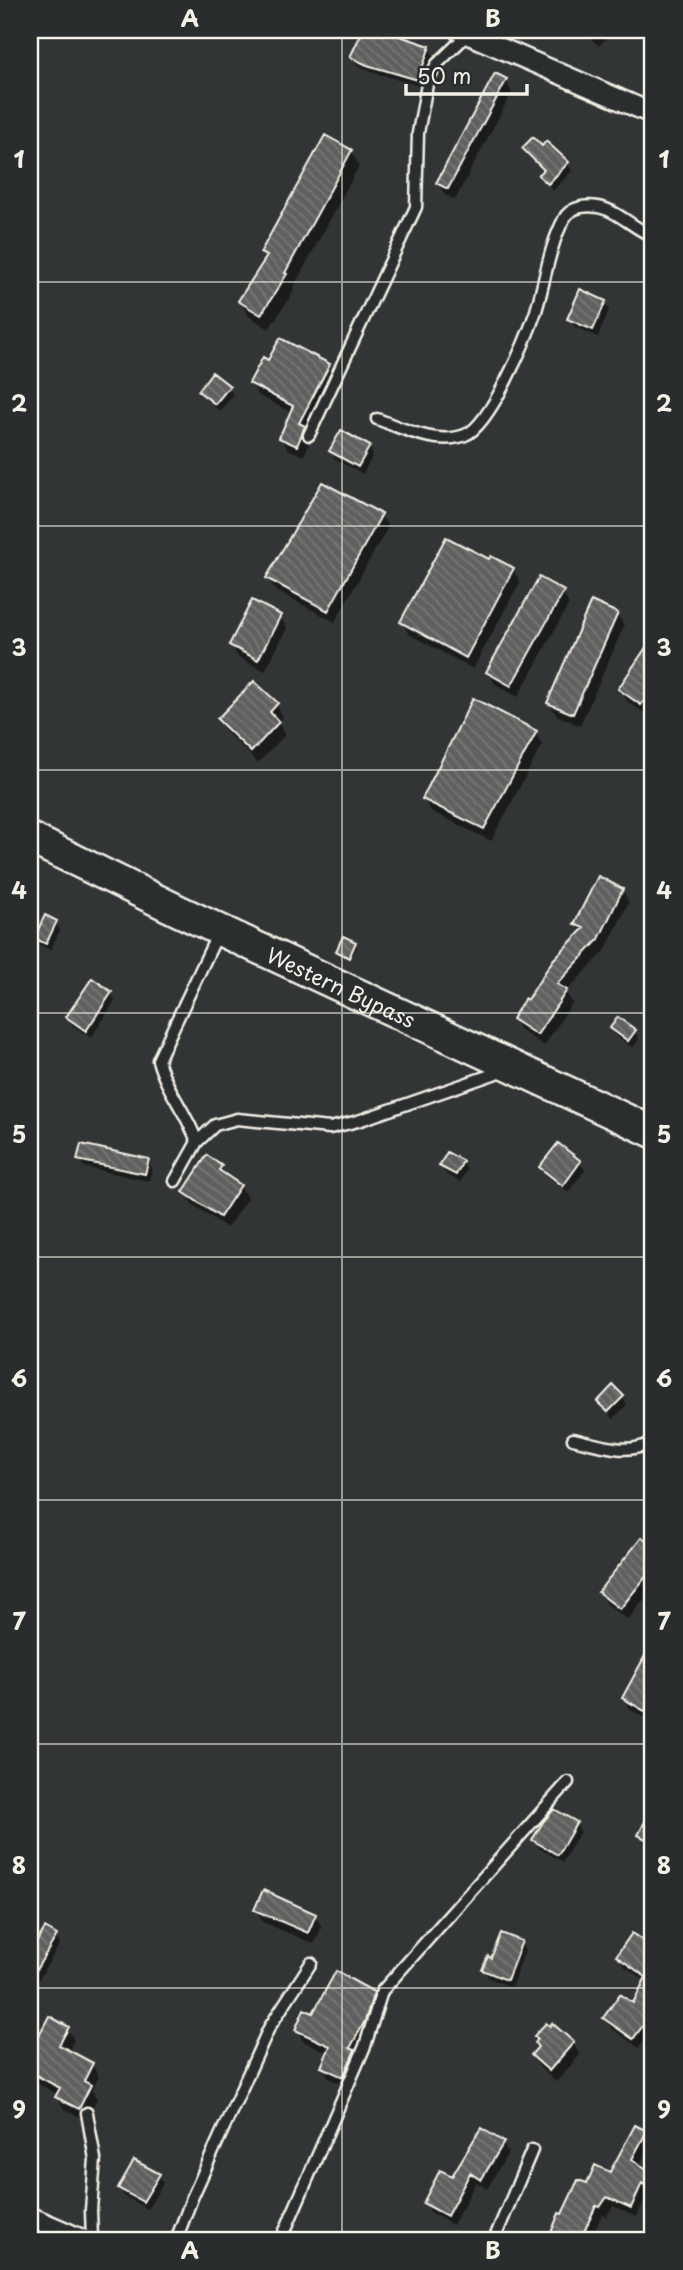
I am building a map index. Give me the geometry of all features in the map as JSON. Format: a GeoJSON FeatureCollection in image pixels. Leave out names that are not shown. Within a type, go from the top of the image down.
{"type":"FeatureCollection","features":[{"type":"Feature","properties":{"kind":"main road","name":"Western Bypass"},"geometry":{"type":"LineString","coordinates":[[30,838],[219,930],[653,1132]]}},
{"type":"Feature","properties":{"kind":"street"},"geometry":{"type":"LineString","coordinates":[[464,32],[653,114]]}},
{"type":"Feature","properties":{"kind":"street"},"geometry":{"type":"LineString","coordinates":[[30,2217],[83,2240]]}},
{"type":"Feature","properties":{"kind":"lane"},"geometry":{"type":"LineString","coordinates":[[309,435],[416,207],[418,133],[428,79],[464,32]]}},
{"type":"Feature","properties":{"kind":"lane"},"geometry":{"type":"LineString","coordinates":[[377,419],[425,436],[442,438],[464,436],[481,424],[527,335],[556,238],[564,219],[572,210],[586,206],[608,210],[623,216],[644,233],[653,236]]}},
{"type":"Feature","properties":{"kind":"lane"},"geometry":{"type":"LineString","coordinates":[[197,1142],[191,1126],[163,1078],[158,1060],[219,930]]}},
{"type":"Feature","properties":{"kind":"lane"},"geometry":{"type":"LineString","coordinates":[[176,1181],[197,1142],[215,1125],[248,1119],[330,1128],[397,1109],[512,1068]]}},
{"type":"Feature","properties":{"kind":"lane"},"geometry":{"type":"LineString","coordinates":[[573,1439],[624,1449],[644,1447],[653,1441]]}},
{"type":"Feature","properties":{"kind":"lane"},"geometry":{"type":"LineString","coordinates":[[282,2240],[365,2046],[382,1991],[568,1782]]}},
{"type":"Feature","properties":{"kind":"lane"},"geometry":{"type":"LineString","coordinates":[[177,2240],[191,2198],[269,2028],[311,1963]]}},
{"type":"Feature","properties":{"kind":"lane"},"geometry":{"type":"LineString","coordinates":[[87,2113],[94,2159],[92,2240]]}},
{"type":"Feature","properties":{"kind":"lane"},"geometry":{"type":"LineString","coordinates":[[494,2240],[532,2150]]}},
{"type":"Feature","properties":{"kind":"building"},"geometry":{"type":"Polygon","coordinates":[[[363,30],[381,30],[430,46],[418,80],[367,65],[350,57],[363,30]]]}},
{"type":"Feature","properties":{"kind":"building"},"geometry":{"type":"Polygon","coordinates":[[[495,73],[507,79],[448,189],[436,183],[495,73]]]}},
{"type":"Feature","properties":{"kind":"building"},"geometry":{"type":"Polygon","coordinates":[[[325,135],[352,150],[285,273],[287,274],[261,315],[238,301],[267,256],[260,253],[325,135]]]}},
{"type":"Feature","properties":{"kind":"building"},"geometry":{"type":"Polygon","coordinates":[[[533,137],[542,146],[546,141],[569,162],[548,184],[538,175],[544,170],[522,148],[533,137]]]}},
{"type":"Feature","properties":{"kind":"building"},"geometry":{"type":"Polygon","coordinates":[[[580,289],[606,301],[593,330],[567,319],[580,289]]]}},
{"type":"Feature","properties":{"kind":"building"},"geometry":{"type":"Polygon","coordinates":[[[280,338],[330,364],[299,423],[305,426],[297,446],[279,438],[293,406],[249,383],[263,357],[268,360],[280,338]]]}},
{"type":"Feature","properties":{"kind":"building"},"geometry":{"type":"Polygon","coordinates":[[[212,372],[230,386],[215,404],[198,391],[212,372]]]}},
{"type":"Feature","properties":{"kind":"building"},"geometry":{"type":"Polygon","coordinates":[[[341,430],[370,446],[358,467],[329,451],[341,430]]]}},
{"type":"Feature","properties":{"kind":"building"},"geometry":{"type":"Polygon","coordinates":[[[322,482],[382,514],[328,611],[266,578],[322,482]]]}},
{"type":"Feature","properties":{"kind":"building"},"geometry":{"type":"Polygon","coordinates":[[[446,537],[489,559],[491,556],[514,568],[466,658],[400,622],[446,537]]]}},
{"type":"Feature","properties":{"kind":"building"},"geometry":{"type":"Polygon","coordinates":[[[539,577],[564,591],[511,686],[486,672],[539,577]]]}},
{"type":"Feature","properties":{"kind":"building"},"geometry":{"type":"Polygon","coordinates":[[[252,600],[281,615],[258,660],[229,645],[252,600]]]}},
{"type":"Feature","properties":{"kind":"building"},"geometry":{"type":"Polygon","coordinates":[[[591,601],[618,613],[573,714],[547,703],[591,601]]]}},
{"type":"Feature","properties":{"kind":"building"},"geometry":{"type":"Polygon","coordinates":[[[653,637],[653,688],[641,705],[618,689],[653,637]]]}},
{"type":"Feature","properties":{"kind":"building"},"geometry":{"type":"Polygon","coordinates":[[[254,681],[278,703],[270,712],[279,722],[251,752],[217,719],[254,681]]]}},
{"type":"Feature","properties":{"kind":"building"},"geometry":{"type":"Polygon","coordinates":[[[473,698],[537,731],[484,829],[422,799],[473,698]]]}},
{"type":"Feature","properties":{"kind":"building"},"geometry":{"type":"Polygon","coordinates":[[[598,876],[623,889],[599,939],[557,984],[567,990],[537,1035],[512,1019],[553,960],[584,928],[574,924],[598,876]]]}},
{"type":"Feature","properties":{"kind":"building"},"geometry":{"type":"Polygon","coordinates":[[[45,915],[57,921],[46,944],[34,938],[45,915]]]}},
{"type":"Feature","properties":{"kind":"building"},"geometry":{"type":"Polygon","coordinates":[[[343,936],[356,942],[349,958],[336,951],[343,936]]]}},
{"type":"Feature","properties":{"kind":"building"},"geometry":{"type":"Polygon","coordinates":[[[92,978],[112,992],[86,1031],[66,1017],[92,978]]]}},
{"type":"Feature","properties":{"kind":"building"},"geometry":{"type":"Polygon","coordinates":[[[618,1017],[636,1030],[628,1041],[610,1028],[618,1017]]]}},
{"type":"Feature","properties":{"kind":"building"},"geometry":{"type":"Polygon","coordinates":[[[558,1143],[581,1161],[563,1186],[539,1167],[558,1143]]]}},
{"type":"Feature","properties":{"kind":"building"},"geometry":{"type":"Polygon","coordinates":[[[81,1144],[149,1159],[145,1174],[77,1160],[81,1144]]]}},
{"type":"Feature","properties":{"kind":"building"},"geometry":{"type":"Polygon","coordinates":[[[447,1152],[463,1161],[456,1175],[439,1166],[447,1152]]]}},
{"type":"Feature","properties":{"kind":"building"},"geometry":{"type":"Polygon","coordinates":[[[207,1155],[222,1166],[219,1170],[241,1185],[220,1217],[183,1192],[207,1155]]]}},
{"type":"Feature","properties":{"kind":"building"},"geometry":{"type":"Polygon","coordinates":[[[613,1385],[624,1396],[608,1412],[597,1402],[613,1385]]]}},
{"type":"Feature","properties":{"kind":"building"},"geometry":{"type":"Polygon","coordinates":[[[642,1537],[653,1546],[653,1568],[620,1609],[598,1592],[642,1537]]]}},
{"type":"Feature","properties":{"kind":"building"},"geometry":{"type":"Polygon","coordinates":[[[653,1641],[653,1695],[645,1711],[622,1698],[653,1641]]]}},
{"type":"Feature","properties":{"kind":"building"},"geometry":{"type":"Polygon","coordinates":[[[653,1806],[653,1843],[638,1835],[653,1806]]]}},
{"type":"Feature","properties":{"kind":"building"},"geometry":{"type":"Polygon","coordinates":[[[554,1809],[577,1822],[558,1855],[532,1840],[554,1809]]]}},
{"type":"Feature","properties":{"kind":"building"},"geometry":{"type":"Polygon","coordinates":[[[263,1890],[316,1914],[308,1933],[254,1910],[263,1890]]]}},
{"type":"Feature","properties":{"kind":"building"},"geometry":{"type":"Polygon","coordinates":[[[45,1928],[57,1935],[30,1980],[30,1953],[45,1928]]]}},
{"type":"Feature","properties":{"kind":"building"},"geometry":{"type":"Polygon","coordinates":[[[501,1933],[522,1941],[507,1980],[482,1970],[488,1956],[491,1958],[501,1933]]]}},
{"type":"Feature","properties":{"kind":"building"},"geometry":{"type":"Polygon","coordinates":[[[632,1933],[653,1948],[653,1989],[643,2010],[650,2016],[633,2039],[603,2018],[620,1994],[633,2003],[646,1977],[616,1956],[632,1933]]]}},
{"type":"Feature","properties":{"kind":"building"},"geometry":{"type":"Polygon","coordinates":[[[336,1971],[374,1992],[365,2021],[350,2048],[355,2050],[343,2077],[321,2067],[330,2046],[295,2030],[304,2009],[313,2013],[336,1971]]]}},
{"type":"Feature","properties":{"kind":"building"},"geometry":{"type":"Polygon","coordinates":[[[49,2016],[69,2027],[59,2045],[93,2063],[84,2081],[91,2085],[79,2109],[55,2097],[60,2088],[30,2072],[30,2052],[49,2016]]]}},
{"type":"Feature","properties":{"kind":"building"},"geometry":{"type":"Polygon","coordinates":[[[546,2023],[550,2026],[552,2023],[574,2042],[549,2071],[531,2055],[538,2047],[535,2043],[538,2039],[534,2036],[546,2023]]]}},
{"type":"Feature","properties":{"kind":"building"},"geometry":{"type":"Polygon","coordinates":[[[635,2125],[647,2131],[632,2159],[653,2175],[653,2192],[642,2183],[631,2208],[607,2197],[600,2207],[596,2206],[580,2240],[548,2240],[559,2213],[562,2214],[578,2180],[587,2183],[595,2165],[610,2172],[635,2125]]]}},
{"type":"Feature","properties":{"kind":"building"},"geometry":{"type":"Polygon","coordinates":[[[481,2128],[504,2142],[481,2180],[470,2173],[447,2216],[423,2203],[440,2170],[452,2176],[481,2128]]]}},
{"type":"Feature","properties":{"kind":"building"},"geometry":{"type":"Polygon","coordinates":[[[134,2160],[160,2174],[143,2202],[118,2188],[134,2160]]]}}]}
